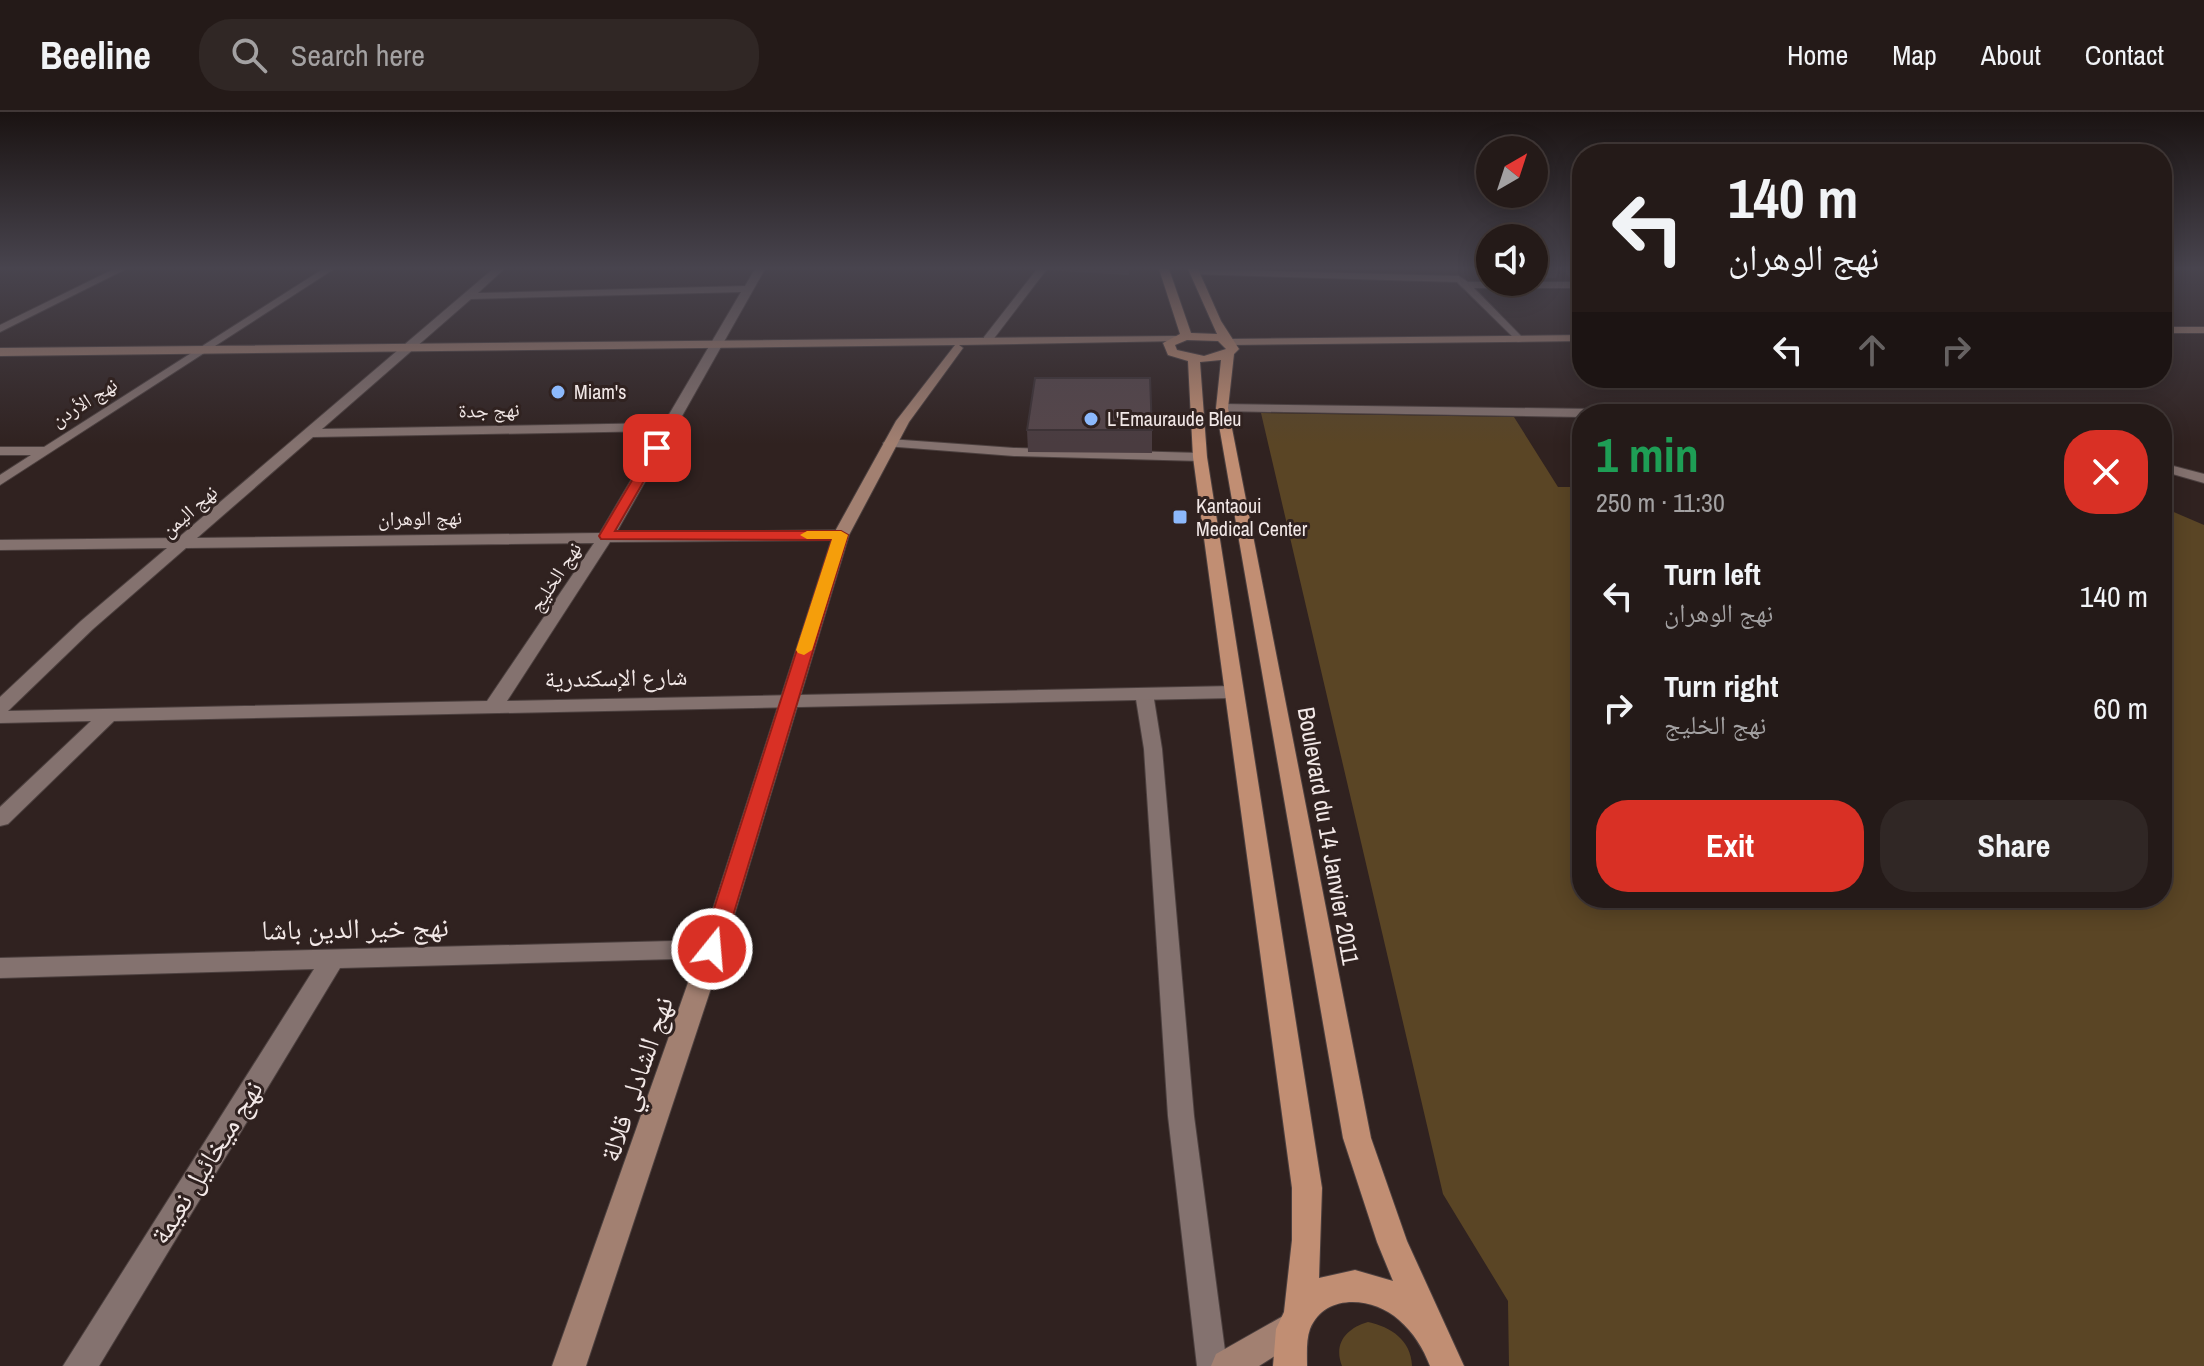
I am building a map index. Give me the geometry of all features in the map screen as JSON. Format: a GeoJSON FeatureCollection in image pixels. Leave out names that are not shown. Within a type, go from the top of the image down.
{"type":"FeatureCollection","features":[{"type":"Feature","properties":{"kind":"main road"},"geometry":{"type":"LineString","coordinates":[[1175,328],[1178,343],[1194,358],[1200,457],[1307,1188],[1307,1240],[1296,1320],[1288,1349],[1290,1366]]}},
{"type":"Feature","properties":{"kind":"main road"},"geometry":{"type":"LineString","coordinates":[[1220,328],[1229,347]]}},
{"type":"Feature","properties":{"kind":"main road"},"geometry":{"type":"LineString","coordinates":[[1178,343],[1213,337],[1229,347]]}},
{"type":"Feature","properties":{"kind":"main road"},"geometry":{"type":"LineString","coordinates":[[1194,358],[1229,347]]}},
{"type":"Feature","properties":{"kind":"main road","name":"Boulevard du 14 Janvier 2011"},"geometry":{"type":"LineString","coordinates":[[1229,347],[1222,408],[1357,1138],[1392,1242],[1425,1318],[1439,1340],[1447,1366]]}},
{"type":"Feature","properties":{"kind":"main road"},"geometry":{"type":"LineString","coordinates":[[1296,1320],[1315,1297],[1335,1287],[1358,1285],[1382,1290],[1405,1301],[1425,1318]]}},
{"type":"Feature","properties":{"kind":"street","name":"نهج الأردن"},"geometry":{"type":"LineString","coordinates":[[0,481],[238,328]]}},
{"type":"Feature","properties":{"kind":"street","name":"نهج اليمن"},"geometry":{"type":"LineString","coordinates":[[0,708],[87,625],[430,328]]}},
{"type":"Feature","properties":{"kind":"street","name":"نهج الخليج"},"geometry":{"type":"LineString","coordinates":[[494,706],[606,536],[727,328]]}},
{"type":"Feature","properties":{"kind":"street"},"geometry":{"type":"LineString","coordinates":[[988,339],[997,328]]}},
{"type":"Feature","properties":{"kind":"street"},"geometry":{"type":"LineString","coordinates":[[1507,328],[1518,339]]}},
{"type":"Feature","properties":{"kind":"street"},"geometry":{"type":"LineString","coordinates":[[2172,330],[2204,330]]}},
{"type":"Feature","properties":{"kind":"street"},"geometry":{"type":"LineString","coordinates":[[1229,347],[1572,338]]}},
{"type":"Feature","properties":{"kind":"street"},"geometry":{"type":"LineString","coordinates":[[0,361],[988,339],[1178,343]]}},
{"type":"Feature","properties":{"kind":"street"},"geometry":{"type":"LineString","coordinates":[[716,346],[957,348],[1178,343]]}},
{"type":"Feature","properties":{"kind":"street","name":"نهج الشادلي قلالة"},"geometry":{"type":"LineString","coordinates":[[569,1366],[712,949],[787,700],[841,535],[889,443],[957,348]]}},
{"type":"Feature","properties":{"kind":"street"},"geometry":{"type":"LineString","coordinates":[[0,352],[205,349],[401,352]]}},
{"type":"Feature","properties":{"kind":"street"},"geometry":{"type":"LineString","coordinates":[[1222,408],[1572,413]]}},
{"type":"Feature","properties":{"kind":"street","name":"نهج جدة"},"geometry":{"type":"LineString","coordinates":[[309,433],[669,427]]}},
{"type":"Feature","properties":{"kind":"street"},"geometry":{"type":"LineString","coordinates":[[0,451],[46,451]]}},
{"type":"Feature","properties":{"kind":"street"},"geometry":{"type":"LineString","coordinates":[[2172,470],[2204,479]]}},
{"type":"Feature","properties":{"kind":"street","name":"نهج الوهران"},"geometry":{"type":"LineString","coordinates":[[0,545],[841,535]]}},
{"type":"Feature","properties":{"kind":"street","name":"شارع الإسكندرية"},"geometry":{"type":"LineString","coordinates":[[0,717],[1233,692]]}},
{"type":"Feature","properties":{"kind":"street"},"geometry":{"type":"LineString","coordinates":[[0,819],[109,715]]}},
{"type":"Feature","properties":{"kind":"street","name":"نهج خير الدين باشا"},"geometry":{"type":"LineString","coordinates":[[0,968],[712,949]]}},
{"type":"Feature","properties":{"kind":"street","name":"نهج ميخائيل نعيمة"},"geometry":{"type":"LineString","coordinates":[[80,1366],[333,959]]}},
{"type":"Feature","properties":{"kind":"street"},"geometry":{"type":"LineString","coordinates":[[1228,1366],[1296,1320]]}},
{"type":"Feature","properties":{"kind":"lane"},"geometry":{"type":"LineString","coordinates":[[889,443],[1014,452],[1200,457]]}},
{"type":"Feature","properties":{"kind":"lane"},"geometry":{"type":"LineString","coordinates":[[1144,693],[1153,749],[1181,1116],[1212,1366]]}},
{"type":"Feature","properties":{"kind":"shaded area"},"geometry":{"type":"Polygon","coordinates":[[[1261,413],[1514,417],[1558,487],[1572,487],[1572,908],[2172,908],[2172,511],[2204,525],[2204,1366],[1509,1366],[1508,1301],[1443,1194],[1261,413]]]}},
{"type":"Feature","properties":{"kind":"shaded area"},"geometry":{"type":"Polygon","coordinates":[[[1368,1322],[1392,1331],[1404,1342],[1412,1366],[1342,1366],[1339,1350],[1344,1338],[1354,1328],[1368,1322]]]}},
{"type":"Feature","properties":{"kind":"building"},"geometry":{"type":"Polygon","coordinates":[[[1035,378],[1150,378],[1152,430],[1027,430],[1035,378]]]}},
{"type":"Feature","properties":{"kind":"slow traffic"},"geometry":{"type":"LineString","coordinates":[[804,650],[841,535],[807,535]]}},
{"type":"Feature","properties":{"kind":"place","name":"Miam's"},"geometry":{"type":"Point","coordinates":[558,392]}},
{"type":"Feature","properties":{"kind":"place","name":"L'Emauraude Bleu"},"geometry":{"type":"Point","coordinates":[1091,419]}},
{"type":"Feature","properties":{"kind":"place","name":"Kantaoui Medical Center"},"geometry":{"type":"Point","coordinates":[1180,517]}},
{"type":"Feature","properties":{"kind":"route"},"geometry":{"type":"LineString","coordinates":[[657,448],[606,536],[841,535],[787,700],[712,949]]}}]}
